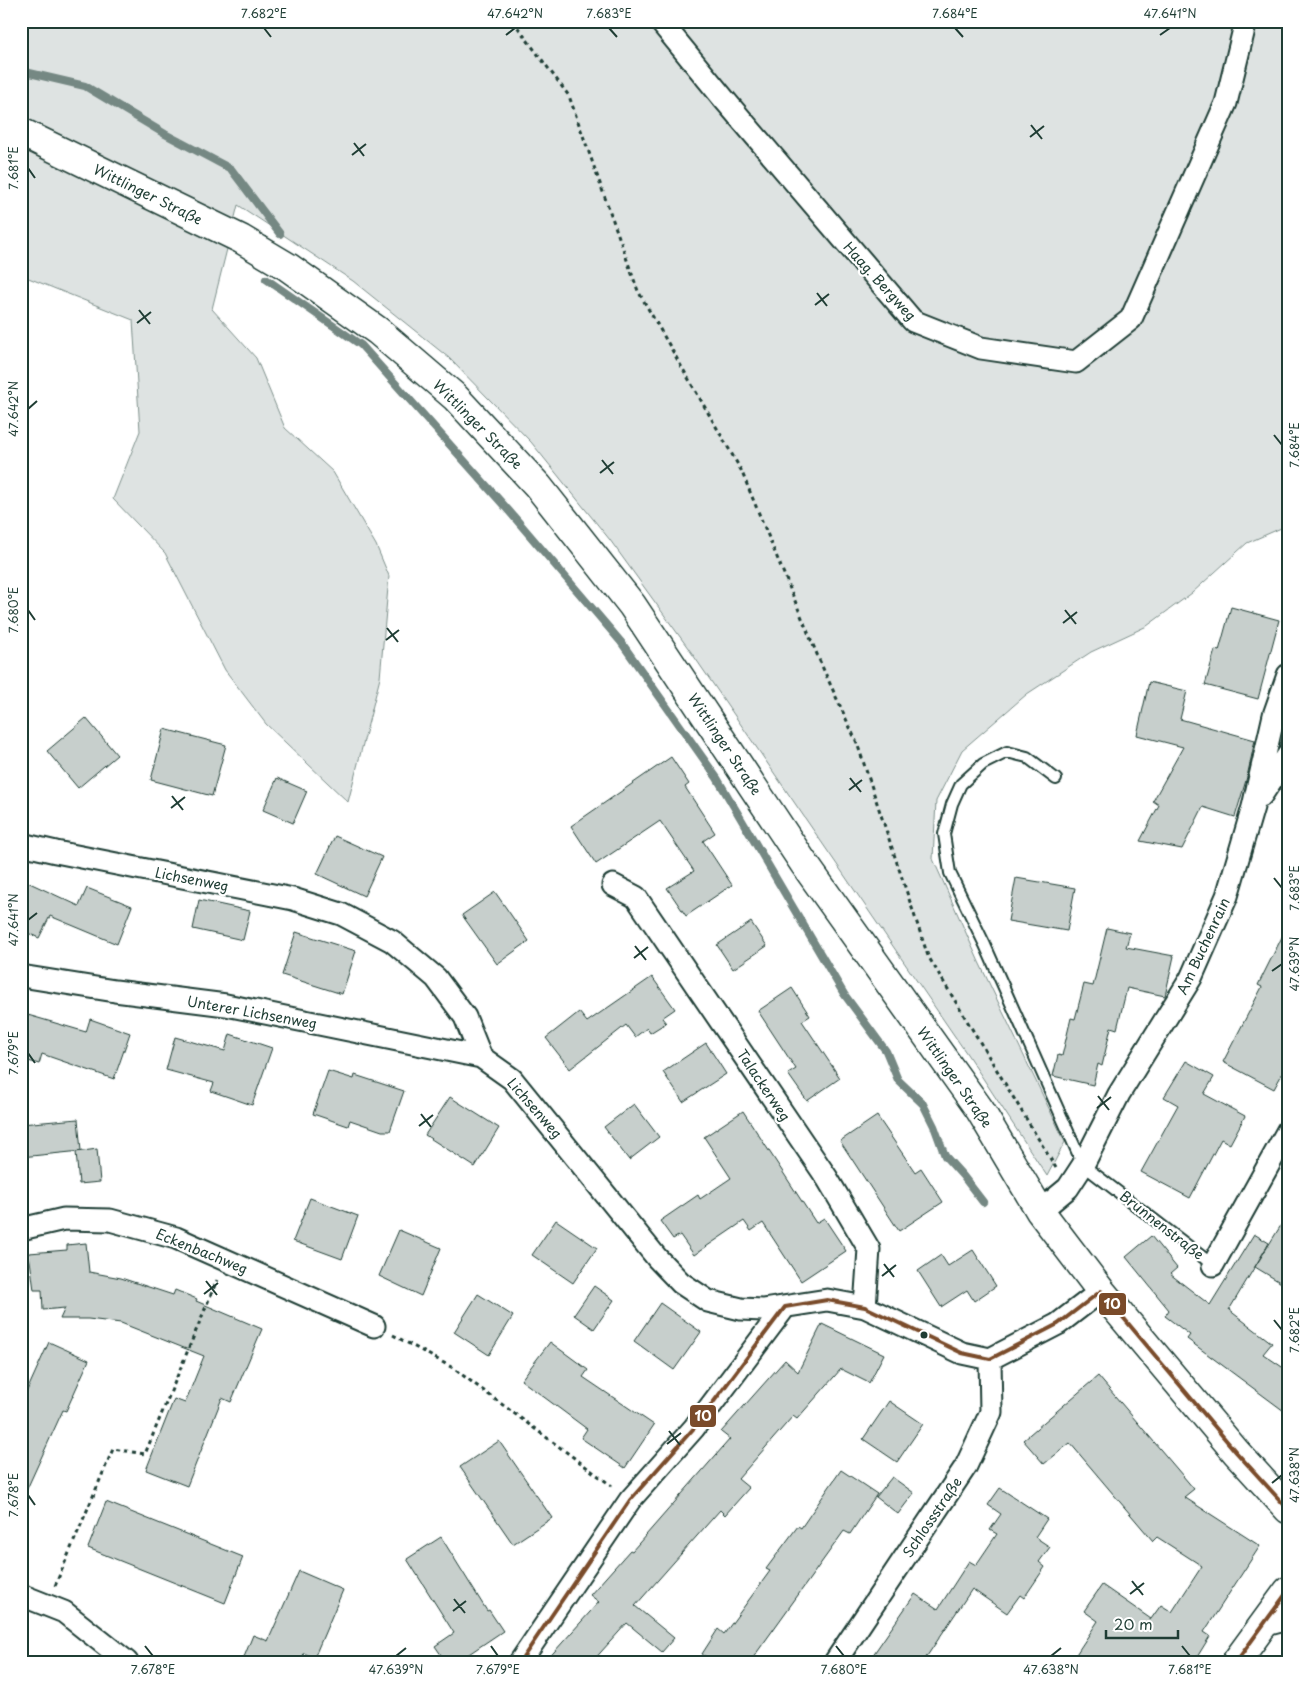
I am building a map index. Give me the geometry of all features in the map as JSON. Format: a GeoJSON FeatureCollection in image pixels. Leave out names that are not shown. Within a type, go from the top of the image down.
{"type":"FeatureCollection","features":[{"type":"Feature","properties":{"kind":"street","name":"Haag. Bergweg"},"geometry":{"type":"LineString","coordinates":[[660,21],[913,321],[981,348],[1076,362],[1131,319],[1226,103],[1246,21]]}},
{"type":"Feature","properties":{"kind":"street","name":"Wittlinger Straße"},"geometry":{"type":"LineString","coordinates":[[21,132],[241,239],[288,267],[378,331],[455,397],[538,486],[632,605],[803,862],[980,1110],[1040,1211],[1101,1291],[1236,1452],[1288,1509]]}},
{"type":"Feature","properties":{"kind":"street","name":"Am Buchenrain"},"geometry":{"type":"LineString","coordinates":[[1040,1211],[1068,1188],[1083,1165],[1119,1094],[1191,978],[1227,896],[1254,807],[1274,714],[1288,675]]}},
{"type":"Feature","properties":{"kind":"street"},"geometry":{"type":"LineString","coordinates":[[1254,807],[1288,755]]}},
{"type":"Feature","properties":{"kind":"street","name":"Lichsenweg"},"geometry":{"type":"LineString","coordinates":[[21,844],[293,899],[342,914],[392,941],[436,978],[465,1017],[481,1058],[512,1079],[657,1258],[681,1283],[708,1301],[741,1309],[763,1310],[828,1300],[865,1307],[962,1353],[990,1359]]}},
{"type":"Feature","properties":{"kind":"street","name":"Talackerweg"},"geometry":{"type":"LineString","coordinates":[[613,885],[636,897],[832,1186],[869,1249],[865,1307]]}},
{"type":"Feature","properties":{"kind":"street","name":"Unterer Lichsenweg"},"geometry":{"type":"LineString","coordinates":[[21,976],[115,991],[226,1005],[481,1058]]}},
{"type":"Feature","properties":{"kind":"street","name":"Brunnenstraße"},"geometry":{"type":"LineString","coordinates":[[1213,1265],[1288,1130]]}},
{"type":"Feature","properties":{"kind":"street","name":"Eckenbachweg"},"geometry":{"type":"LineString","coordinates":[[21,1228],[64,1219],[110,1220],[176,1238],[374,1326]]}},
{"type":"Feature","properties":{"kind":"street"},"geometry":{"type":"LineString","coordinates":[[990,1359],[1058,1324],[1101,1291]]}},
{"type":"Feature","properties":{"kind":"street"},"geometry":{"type":"LineString","coordinates":[[520,1662],[630,1500],[694,1428],[785,1306]]}},
{"type":"Feature","properties":{"kind":"street","name":"Schlossstraße"},"geometry":{"type":"LineString","coordinates":[[835,1662],[966,1466],[991,1412],[990,1359]]}},
{"type":"Feature","properties":{"kind":"street"},"geometry":{"type":"LineString","coordinates":[[1236,1662],[1288,1591]]}},
{"type":"Feature","properties":{"kind":"street"},"geometry":{"type":"LineString","coordinates":[[21,1594],[64,1612],[127,1662]]}},
{"type":"Feature","properties":{"kind":"street"},"geometry":{"type":"LineString","coordinates":[[1262,1626],[1288,1619]]}},
{"type":"Feature","properties":{"kind":"lane"},"geometry":{"type":"LineString","coordinates":[[1056,779],[1027,757],[1007,752],[983,764],[961,784],[952,804],[944,834],[950,873],[985,946],[1083,1165]]}},
{"type":"Feature","properties":{"kind":"lane","name":"Brunnenstraße"},"geometry":{"type":"LineString","coordinates":[[1083,1165],[1213,1265]]}},
{"type":"Feature","properties":{"kind":"path"},"geometry":{"type":"LineString","coordinates":[[513,21],[569,96],[638,291],[742,470],[821,664],[857,743],[928,956],[1068,1188]]}},
{"type":"Feature","properties":{"kind":"path"},"geometry":{"type":"LineString","coordinates":[[47,1605],[113,1449],[144,1454],[226,1260]]}},
{"type":"Feature","properties":{"kind":"path"},"geometry":{"type":"LineString","coordinates":[[374,1326],[453,1368],[630,1500]]}},
{"type":"Feature","properties":{"kind":"shaded area"},"geometry":{"type":"Polygon","coordinates":[[[21,21],[1288,21],[1288,525],[1247,543],[1192,593],[1147,626],[1091,652],[1027,694],[962,750],[936,801],[933,859],[979,962],[1065,1142],[1047,1176],[967,1054],[691,652],[610,540],[531,442],[449,358],[353,281],[238,205],[212,309],[256,358],[285,428],[333,472],[376,545],[389,576],[380,678],[348,802],[266,724],[225,670],[165,553],[113,499],[140,431],[133,320],[21,275],[21,21]]]}},
{"type":"Feature","properties":{"kind":"building"},"geometry":{"type":"Polygon","coordinates":[[[1231,607],[1279,620],[1258,699],[1205,685],[1215,650],[1219,651],[1231,607]]]}},
{"type":"Feature","properties":{"kind":"building"},"geometry":{"type":"Polygon","coordinates":[[[1149,682],[1187,691],[1180,719],[1255,740],[1247,777],[1235,817],[1203,807],[1182,849],[1140,841],[1159,805],[1153,801],[1183,747],[1137,735],[1149,682]]]}},
{"type":"Feature","properties":{"kind":"building"},"geometry":{"type":"Polygon","coordinates":[[[86,718],[117,755],[78,788],[47,751],[86,718]]]}},
{"type":"Feature","properties":{"kind":"building"},"geometry":{"type":"Polygon","coordinates":[[[164,729],[226,745],[212,796],[151,780],[164,729]]]}},
{"type":"Feature","properties":{"kind":"building"},"geometry":{"type":"Polygon","coordinates":[[[671,757],[689,784],[685,787],[715,833],[703,841],[732,885],[686,916],[667,888],[694,871],[660,821],[596,864],[571,826],[671,757]]]}},
{"type":"Feature","properties":{"kind":"building"},"geometry":{"type":"Polygon","coordinates":[[[277,778],[307,791],[293,823],[263,810],[277,778]]]}},
{"type":"Feature","properties":{"kind":"building"},"geometry":{"type":"Polygon","coordinates":[[[335,836],[382,857],[364,896],[317,874],[335,836]]]}},
{"type":"Feature","properties":{"kind":"building"},"geometry":{"type":"Polygon","coordinates":[[[1016,878],[1075,888],[1067,931],[1008,921],[1016,878]]]}},
{"type":"Feature","properties":{"kind":"building"},"geometry":{"type":"Polygon","coordinates":[[[21,879],[79,906],[87,888],[132,906],[117,944],[50,916],[39,938],[21,930],[21,879]]]}},
{"type":"Feature","properties":{"kind":"building"},"geometry":{"type":"Polygon","coordinates":[[[495,892],[529,941],[497,964],[462,915],[495,892]]]}},
{"type":"Feature","properties":{"kind":"building"},"geometry":{"type":"Polygon","coordinates":[[[199,900],[250,911],[243,940],[193,929],[199,900]]]}},
{"type":"Feature","properties":{"kind":"building"},"geometry":{"type":"Polygon","coordinates":[[[751,922],[767,946],[733,969],[717,945],[751,922]]]}},
{"type":"Feature","properties":{"kind":"building"},"geometry":{"type":"Polygon","coordinates":[[[1288,925],[1288,1063],[1274,1089],[1223,1062],[1262,987],[1258,985],[1288,925]]]}},
{"type":"Feature","properties":{"kind":"building"},"geometry":{"type":"Polygon","coordinates":[[[1107,928],[1130,933],[1126,947],[1174,956],[1165,996],[1127,988],[1117,1029],[1111,1027],[1102,1066],[1098,1064],[1093,1085],[1053,1076],[1058,1055],[1062,1056],[1071,1018],[1075,1019],[1084,984],[1093,986],[1107,928]]]}},
{"type":"Feature","properties":{"kind":"building"},"geometry":{"type":"Polygon","coordinates":[[[296,932],[356,951],[342,994],[282,975],[296,932]]]}},
{"type":"Feature","properties":{"kind":"building"},"geometry":{"type":"Polygon","coordinates":[[[652,977],[675,1009],[662,1018],[666,1023],[650,1033],[647,1028],[635,1037],[626,1025],[570,1069],[546,1038],[579,1012],[587,1022],[652,977]]]}},
{"type":"Feature","properties":{"kind":"building"},"geometry":{"type":"Polygon","coordinates":[[[792,988],[810,1016],[802,1021],[840,1078],[807,1101],[788,1074],[796,1069],[758,1011],[792,988]]]}},
{"type":"Feature","properties":{"kind":"building"},"geometry":{"type":"Polygon","coordinates":[[[21,1013],[86,1032],[90,1019],[130,1033],[114,1079],[42,1054],[39,1064],[21,1059],[21,1013]]]}},
{"type":"Feature","properties":{"kind":"building"},"geometry":{"type":"Polygon","coordinates":[[[230,1034],[272,1048],[252,1105],[211,1091],[214,1083],[166,1070],[175,1037],[225,1051],[230,1034]]]}},
{"type":"Feature","properties":{"kind":"building"},"geometry":{"type":"Polygon","coordinates":[[[706,1043],[726,1074],[683,1102],[663,1072],[706,1043]]]}},
{"type":"Feature","properties":{"kind":"building"},"geometry":{"type":"Polygon","coordinates":[[[1186,1061],[1214,1077],[1204,1094],[1245,1116],[1230,1144],[1221,1139],[1190,1198],[1141,1172],[1178,1105],[1164,1097],[1186,1061]]]}},
{"type":"Feature","properties":{"kind":"building"},"geometry":{"type":"Polygon","coordinates":[[[328,1071],[354,1079],[355,1075],[404,1091],[390,1131],[382,1131],[350,1120],[348,1126],[313,1114],[328,1071]]]}},
{"type":"Feature","properties":{"kind":"building"},"geometry":{"type":"Polygon","coordinates":[[[450,1097],[499,1128],[475,1167],[425,1135],[450,1097]]]}},
{"type":"Feature","properties":{"kind":"building"},"geometry":{"type":"Polygon","coordinates":[[[634,1104],[659,1137],[629,1160],[604,1127],[634,1104]]]}},
{"type":"Feature","properties":{"kind":"building"},"geometry":{"type":"Polygon","coordinates":[[[743,1111],[816,1223],[824,1218],[846,1251],[801,1281],[763,1223],[751,1231],[744,1221],[694,1255],[680,1235],[673,1239],[660,1221],[698,1195],[700,1199],[731,1178],[704,1137],[743,1111]]]}},
{"type":"Feature","properties":{"kind":"building"},"geometry":{"type":"Polygon","coordinates":[[[877,1116],[915,1172],[921,1168],[943,1202],[899,1231],[840,1141],[877,1116]]]}},
{"type":"Feature","properties":{"kind":"building"},"geometry":{"type":"Polygon","coordinates":[[[78,1119],[81,1151],[21,1157],[21,1124],[78,1119]]]}},
{"type":"Feature","properties":{"kind":"building"},"geometry":{"type":"Polygon","coordinates":[[[97,1149],[100,1182],[79,1184],[76,1152],[97,1149]]]}},
{"type":"Feature","properties":{"kind":"building"},"geometry":{"type":"Polygon","coordinates":[[[310,1198],[358,1216],[342,1259],[293,1241],[310,1198]]]}},
{"type":"Feature","properties":{"kind":"building"},"geometry":{"type":"Polygon","coordinates":[[[1288,1214],[1288,1287],[1255,1267],[1288,1214]]]}},
{"type":"Feature","properties":{"kind":"building"},"geometry":{"type":"Polygon","coordinates":[[[556,1220],[597,1248],[573,1283],[532,1255],[556,1220]]]}},
{"type":"Feature","properties":{"kind":"building"},"geometry":{"type":"Polygon","coordinates":[[[399,1230],[441,1248],[421,1296],[379,1276],[399,1230]]]}},
{"type":"Feature","properties":{"kind":"building"},"geometry":{"type":"Polygon","coordinates":[[[1254,1234],[1269,1243],[1229,1310],[1272,1343],[1263,1354],[1288,1371],[1288,1414],[1187,1339],[1190,1335],[1165,1316],[1169,1310],[1126,1257],[1151,1236],[1177,1268],[1170,1274],[1210,1305],[1254,1234]]]}},
{"type":"Feature","properties":{"kind":"building"},"geometry":{"type":"Polygon","coordinates":[[[86,1243],[89,1272],[121,1278],[173,1295],[175,1290],[262,1329],[231,1402],[222,1398],[187,1486],[146,1470],[174,1399],[185,1403],[204,1356],[121,1323],[88,1319],[60,1319],[65,1308],[43,1310],[42,1290],[34,1290],[29,1253],[67,1250],[67,1245],[86,1243]]]}},
{"type":"Feature","properties":{"kind":"building"},"geometry":{"type":"Polygon","coordinates":[[[973,1250],[996,1286],[974,1301],[967,1290],[941,1307],[918,1271],[941,1255],[948,1266],[973,1250]]]}},
{"type":"Feature","properties":{"kind":"building"},"geometry":{"type":"Polygon","coordinates":[[[594,1286],[614,1300],[594,1329],[574,1315],[594,1286]]]}},
{"type":"Feature","properties":{"kind":"building"},"geometry":{"type":"Polygon","coordinates":[[[478,1294],[513,1316],[489,1355],[454,1332],[478,1294]]]}},
{"type":"Feature","properties":{"kind":"building"},"geometry":{"type":"Polygon","coordinates":[[[660,1303],[701,1332],[674,1370],[634,1341],[660,1303]]]}},
{"type":"Feature","properties":{"kind":"building"},"geometry":{"type":"Polygon","coordinates":[[[822,1324],[884,1354],[869,1383],[841,1369],[797,1419],[793,1416],[738,1479],[749,1488],[725,1515],[720,1510],[635,1606],[674,1638],[662,1652],[627,1623],[592,1662],[545,1662],[599,1602],[590,1595],[630,1550],[632,1551],[730,1439],[721,1432],[785,1360],[798,1372],[822,1324]]]}},
{"type":"Feature","properties":{"kind":"building"},"geometry":{"type":"Polygon","coordinates":[[[49,1342],[89,1360],[66,1411],[63,1410],[21,1502],[21,1404],[49,1342]]]}},
{"type":"Feature","properties":{"kind":"building"},"geometry":{"type":"Polygon","coordinates":[[[550,1342],[588,1370],[583,1377],[654,1425],[625,1468],[581,1438],[587,1429],[521,1380],[550,1342]]]}},
{"type":"Feature","properties":{"kind":"building"},"geometry":{"type":"Polygon","coordinates":[[[1098,1376],[1194,1489],[1184,1497],[1260,1546],[1204,1632],[1210,1636],[1194,1662],[1071,1662],[1098,1621],[1084,1611],[1102,1585],[1151,1619],[1161,1605],[1172,1612],[1202,1566],[1157,1537],[1153,1541],[1070,1443],[1044,1464],[1023,1440],[1098,1376]]]}},
{"type":"Feature","properties":{"kind":"building"},"geometry":{"type":"Polygon","coordinates":[[[889,1401],[923,1424],[897,1462],[863,1439],[889,1401]]]}},
{"type":"Feature","properties":{"kind":"building"},"geometry":{"type":"Polygon","coordinates":[[[499,1441],[552,1518],[513,1544],[460,1467],[499,1441]]]}},
{"type":"Feature","properties":{"kind":"building"},"geometry":{"type":"Polygon","coordinates":[[[841,1470],[877,1494],[850,1534],[844,1531],[750,1662],[714,1662],[702,1654],[718,1629],[724,1634],[770,1571],[766,1569],[798,1526],[801,1528],[841,1470]]]}},
{"type":"Feature","properties":{"kind":"building"},"geometry":{"type":"Polygon","coordinates":[[[892,1477],[914,1493],[898,1514],[876,1497],[892,1477]]]}},
{"type":"Feature","properties":{"kind":"building"},"geometry":{"type":"Polygon","coordinates":[[[1000,1488],[1047,1519],[1035,1537],[1050,1547],[1039,1562],[1045,1567],[1024,1598],[1020,1595],[1007,1613],[972,1589],[923,1662],[868,1662],[915,1594],[938,1609],[969,1561],[976,1565],[997,1534],[990,1530],[1001,1514],[988,1505],[1000,1488]]]}},
{"type":"Feature","properties":{"kind":"building"},"geometry":{"type":"Polygon","coordinates":[[[106,1502],[243,1557],[225,1603],[88,1548],[106,1502]]]}},
{"type":"Feature","properties":{"kind":"building"},"geometry":{"type":"Polygon","coordinates":[[[441,1537],[487,1611],[489,1610],[503,1631],[457,1662],[446,1662],[435,1646],[454,1633],[407,1559],[441,1537]]]}},
{"type":"Feature","properties":{"kind":"building"},"geometry":{"type":"Polygon","coordinates":[[[299,1571],[343,1590],[314,1658],[304,1653],[303,1656],[317,1662],[242,1662],[253,1635],[268,1641],[299,1571]]]}},
{"type":"Feature","properties":{"kind":"waterway"},"geometry":{"type":"LineString","coordinates":[[21,71],[85,86],[165,134],[231,169],[280,234]]}},
{"type":"Feature","properties":{"kind":"waterway"},"geometry":{"type":"LineString","coordinates":[[266,279],[361,345],[509,511],[621,642],[717,778],[844,994],[886,1051],[898,1080],[923,1104],[934,1126],[945,1156],[983,1202]]}},
{"type":"Feature","properties":{"kind":"transit line","name":"10"},"geometry":{"type":"LineString","coordinates":[[520,1662],[630,1500],[694,1428],[785,1307],[827,1300],[865,1307],[962,1353],[990,1359],[1058,1324],[1101,1291],[1236,1452],[1288,1509]]}},
{"type":"Feature","properties":{"kind":"transit line","name":"10"},"geometry":{"type":"LineString","coordinates":[[1236,1662],[1288,1591]]}}]}
